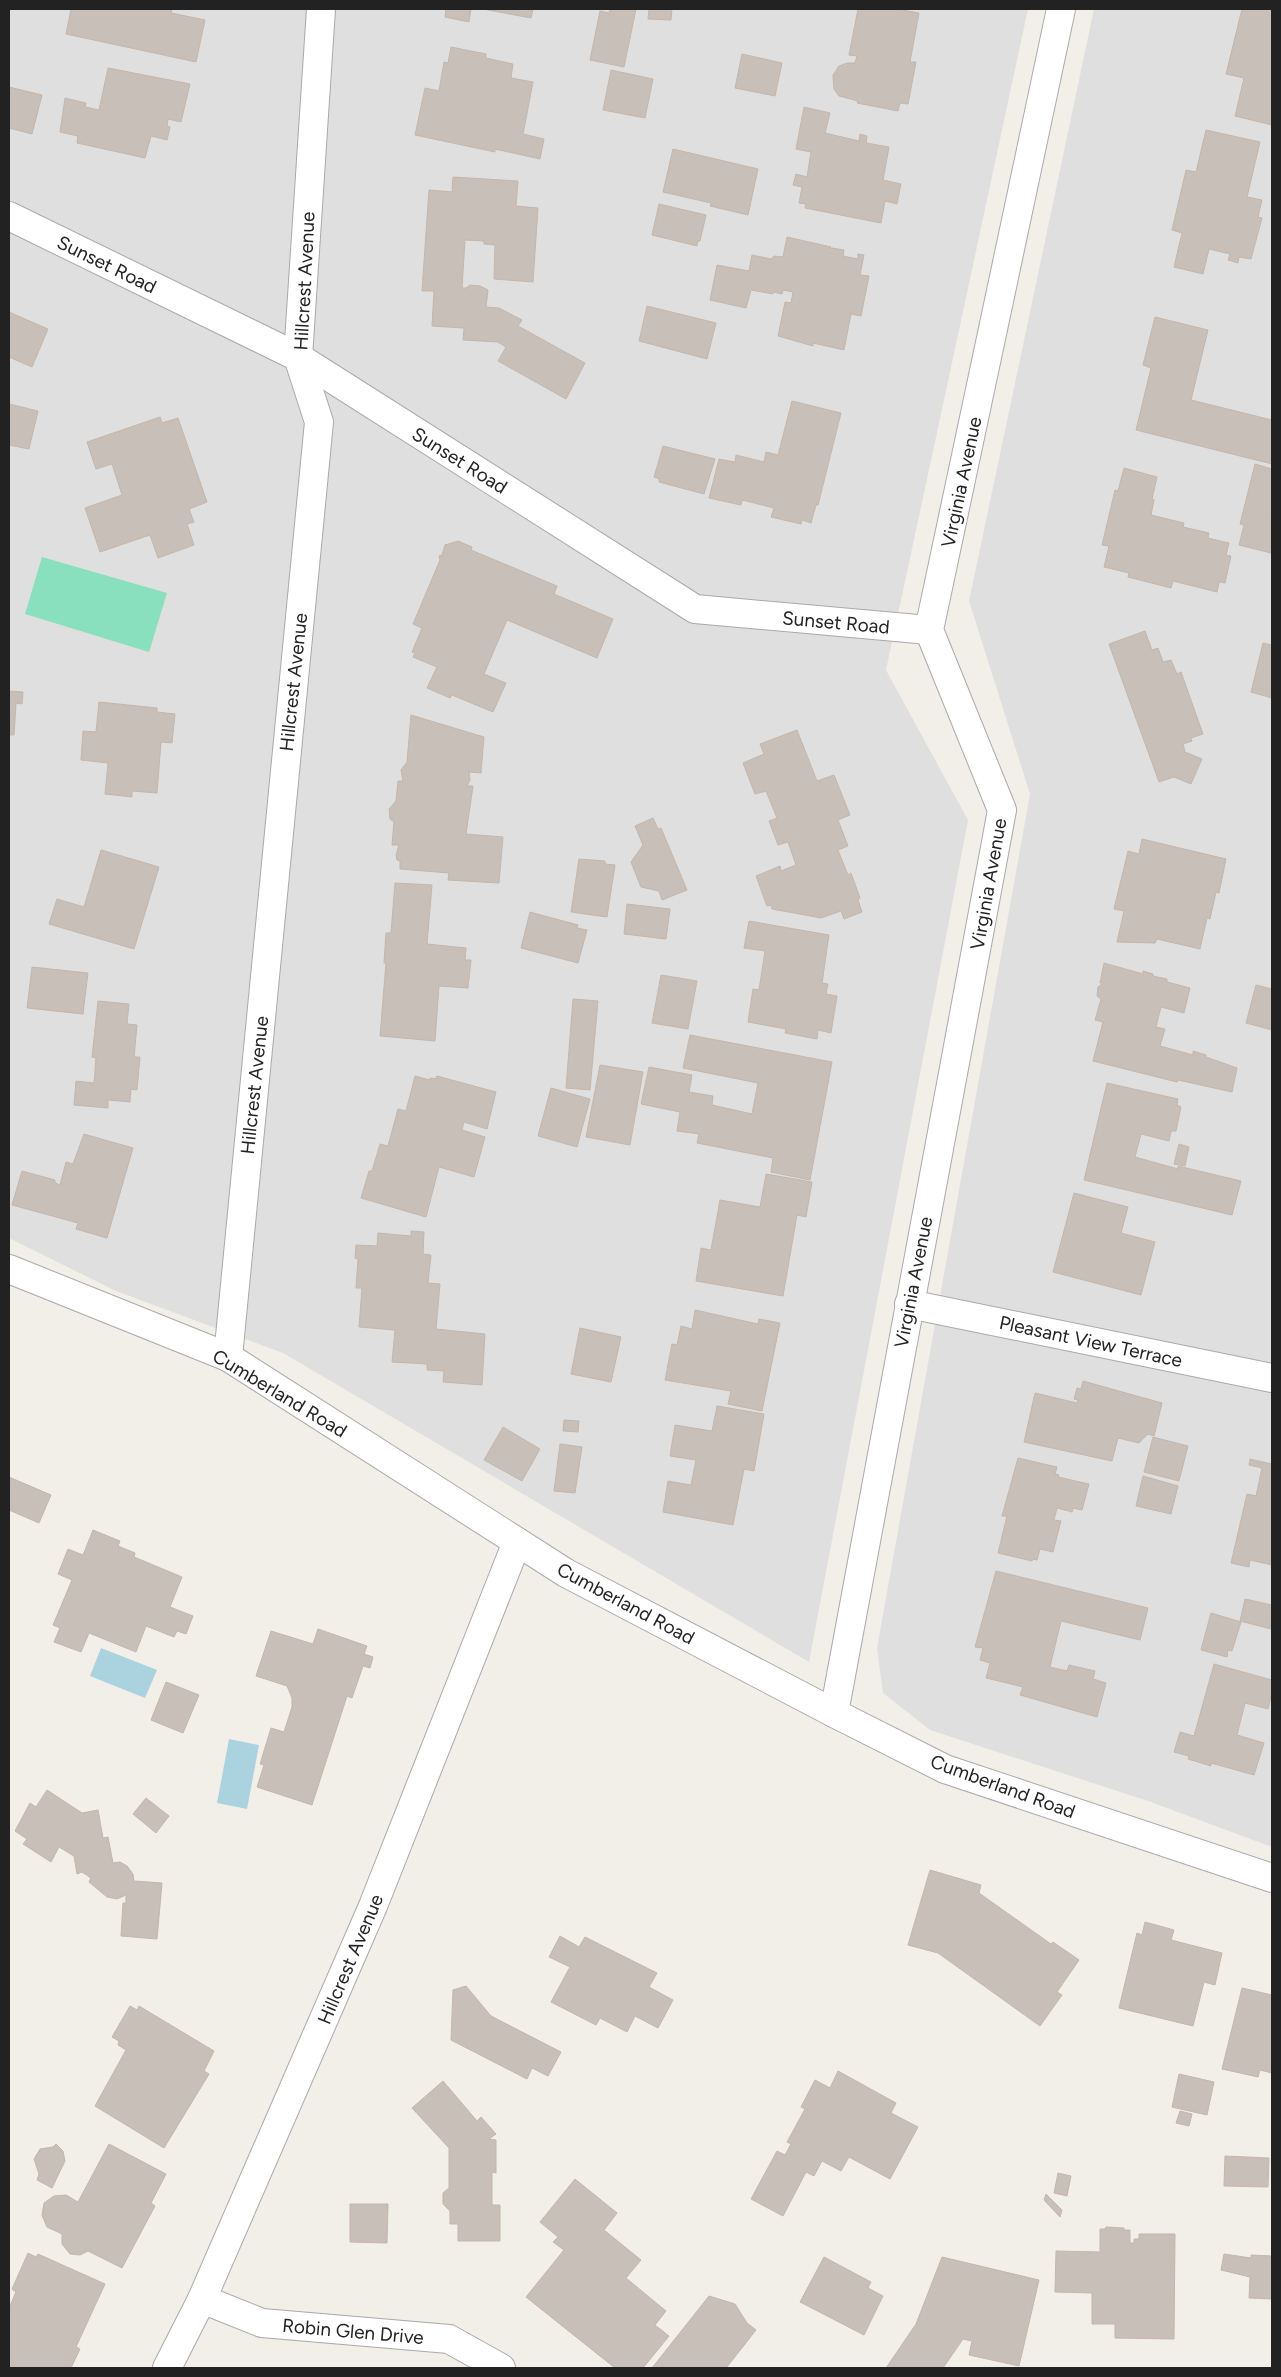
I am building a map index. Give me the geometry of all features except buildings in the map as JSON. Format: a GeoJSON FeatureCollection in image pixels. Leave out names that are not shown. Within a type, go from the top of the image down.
{"type":"FeatureCollection","features":[{"type":"Feature","properties":{"kind":"street","name":"Hillcrest Avenue"},"geometry":{"type":"LineString","coordinates":[[228,1357],[318,422],[298,357],[321,9]]}},
{"type":"Feature","properties":{"kind":"street","name":"Virginia Avenue"},"geometry":{"type":"LineString","coordinates":[[834,1713],[1002,810],[930,630],[1061,9]]}},
{"type":"Feature","properties":{"kind":"street","name":"Sunset Road"},"geometry":{"type":"LineString","coordinates":[[9,216],[298,357],[695,609],[930,630]]}},
{"type":"Feature","properties":{"kind":"street","name":"Cumberland Road"},"geometry":{"type":"LineString","coordinates":[[9,1269],[228,1357],[566,1572],[834,1713],[945,1769],[1272,1878]]}},
{"type":"Feature","properties":{"kind":"street","name":"Pleasant View Terrace"},"geometry":{"type":"LineString","coordinates":[[909,1304],[1272,1378]]}},
{"type":"Feature","properties":{"kind":"street","name":"Hillcrest Avenue"},"geometry":{"type":"LineString","coordinates":[[167,2368],[202,2299],[373,1906],[517,1542]]}},
{"type":"Feature","properties":{"kind":"street","name":"Robin Glen Drive"},"geometry":{"type":"LineString","coordinates":[[202,2299],[262,2323],[449,2338],[501,2368]]}},
{"type":"Feature","properties":{"kind":"shaded area"},"geometry":{"type":"Polygon","coordinates":[[[9,9],[1028,9],[886,670],[968,820],[809,1662],[283,1353],[116,1291],[9,1238],[9,9]]]}},
{"type":"Feature","properties":{"kind":"shaded area"},"geometry":{"type":"Polygon","coordinates":[[[1094,9],[1272,9],[1272,1847],[1148,1801],[930,1730],[883,1693],[877,1648],[1030,794],[969,601],[1094,9]]]}},
{"type":"Feature","properties":{"kind":"green space"},"geometry":{"type":"Polygon","coordinates":[[[42,557],[167,593],[149,652],[25,614],[42,557]]]}},
{"type":"Feature","properties":{"kind":"water"},"geometry":{"type":"Polygon","coordinates":[[[101,1648],[157,1670],[145,1698],[90,1676],[101,1648]]]}},
{"type":"Feature","properties":{"kind":"water"},"geometry":{"type":"Polygon","coordinates":[[[229,1739],[259,1745],[247,1809],[217,1803],[229,1739]]]}}]}
